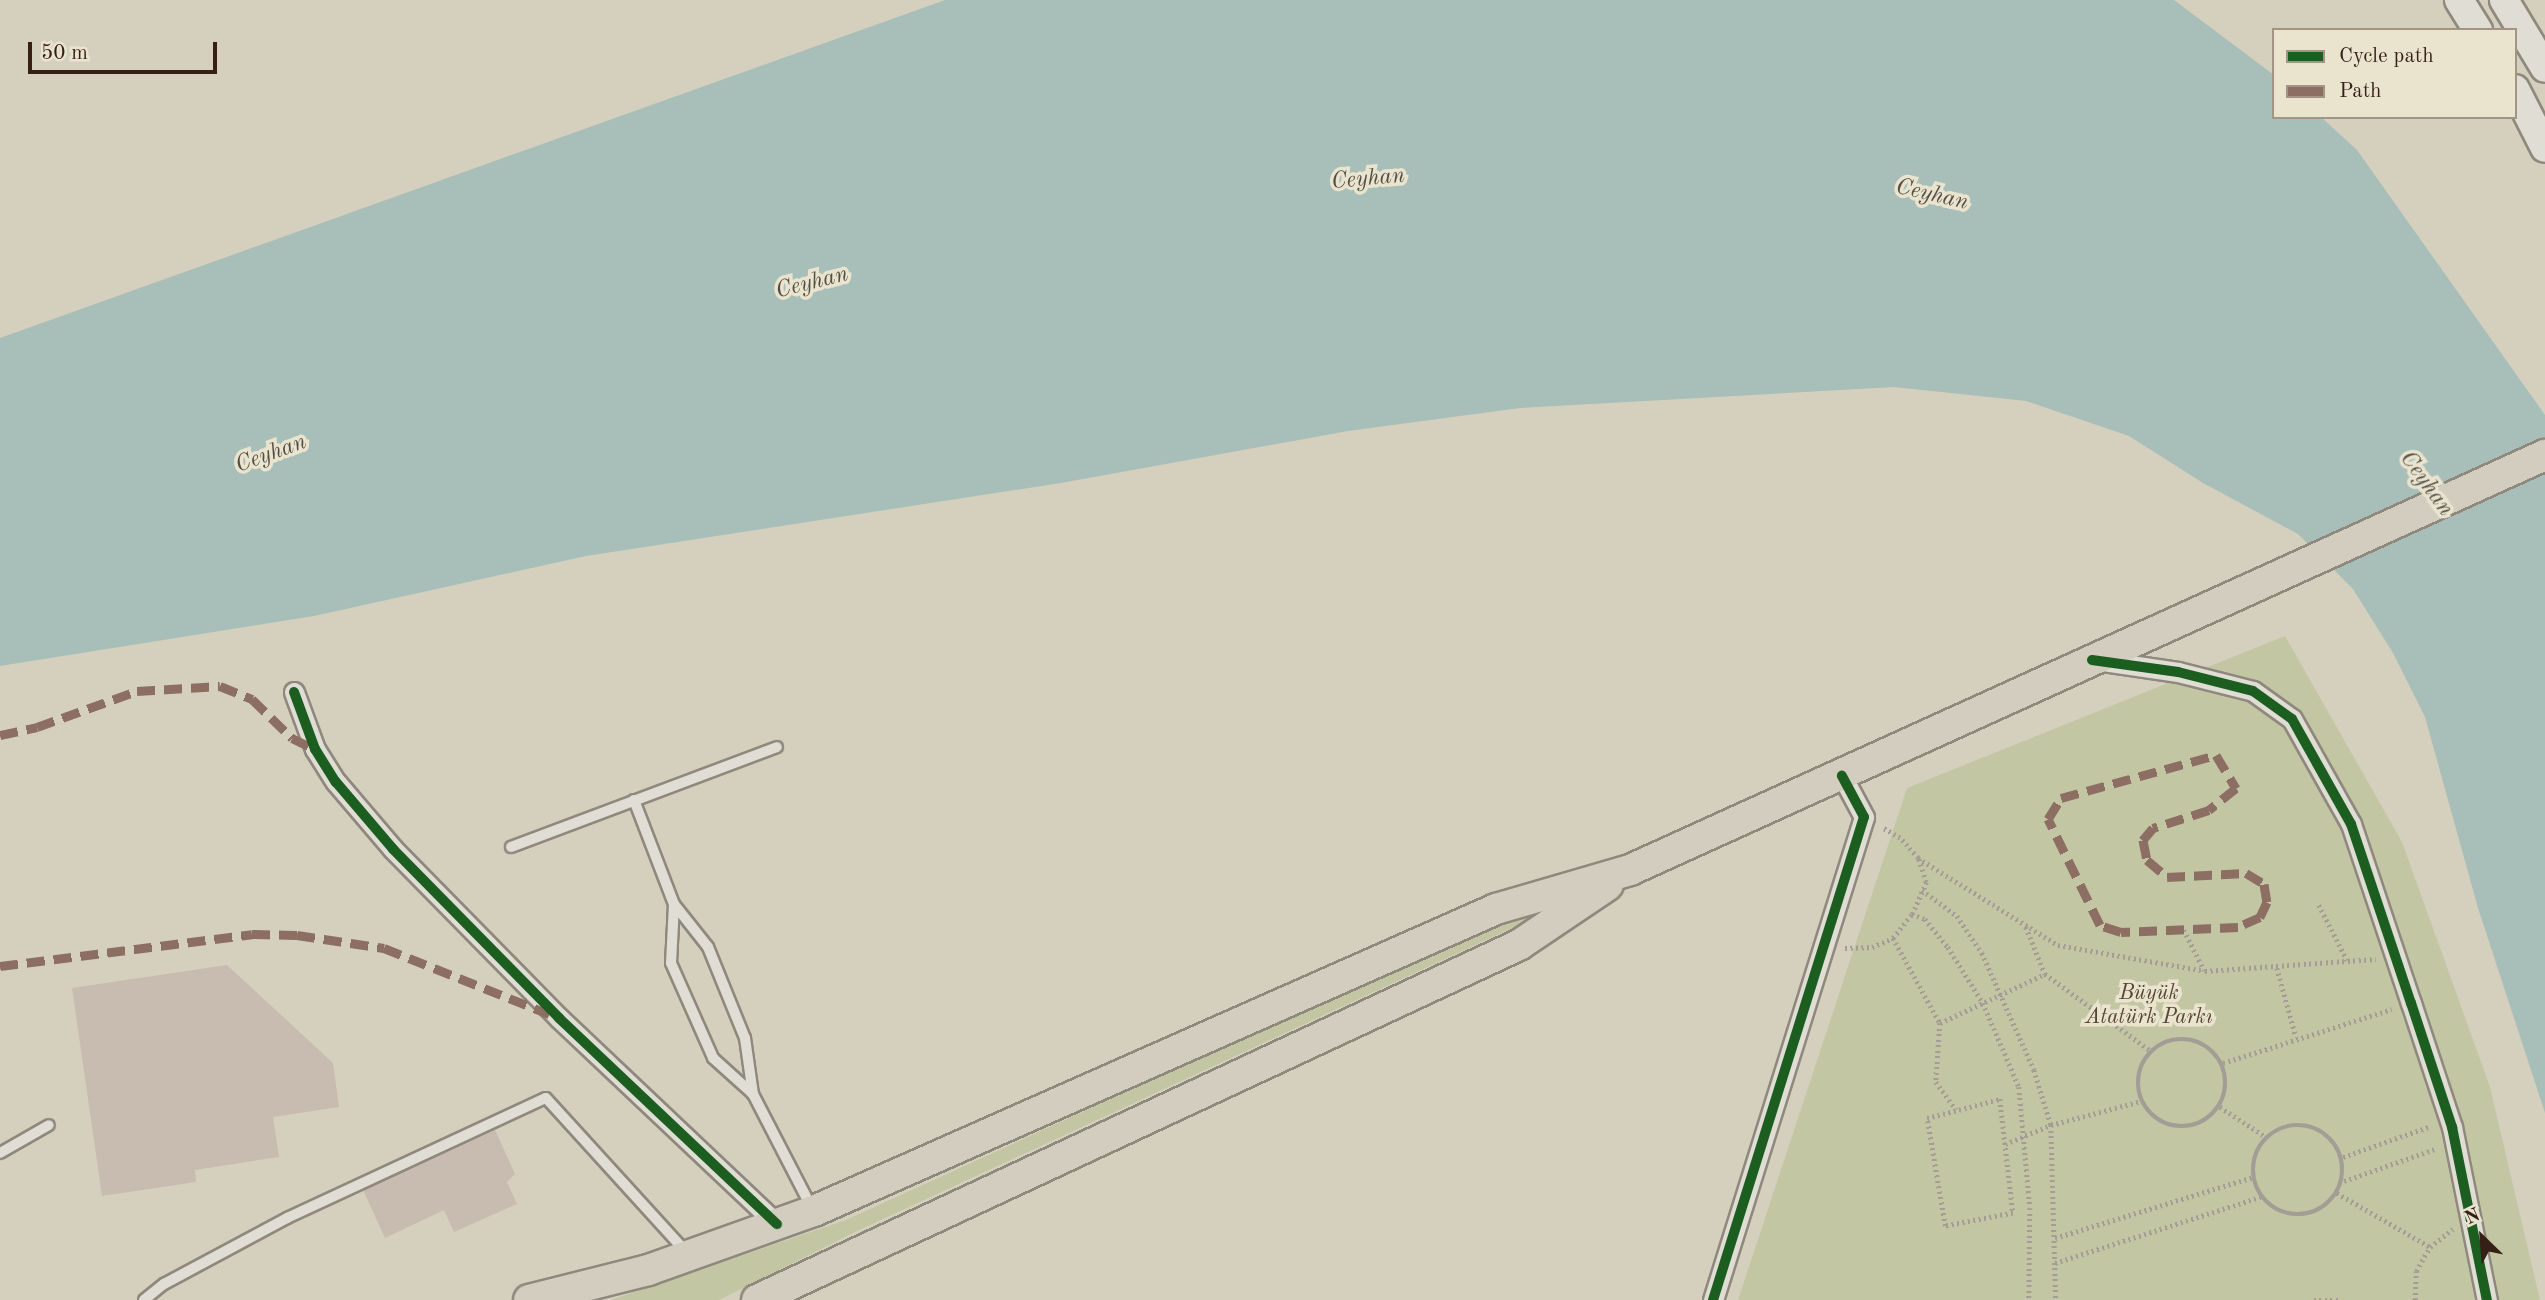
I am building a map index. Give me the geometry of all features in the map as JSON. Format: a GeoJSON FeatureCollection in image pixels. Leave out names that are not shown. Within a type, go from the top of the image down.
{"type":"FeatureCollection","features":[{"type":"Feature","properties":{"kind":"main road"},"geometry":{"type":"LineString","coordinates":[[529,1300],[690,1257],[814,1211],[1496,909],[1630,870],[1842,776],[2170,623],[2545,456]]}},
{"type":"Feature","properties":{"kind":"main road"},"geometry":{"type":"LineString","coordinates":[[757,1300],[1519,945],[1630,870]]}},
{"type":"Feature","properties":{"kind":"street"},"geometry":{"type":"LineString","coordinates":[[2459,0],[2477,28]]}},
{"type":"Feature","properties":{"kind":"street"},"geometry":{"type":"LineString","coordinates":[[2504,0],[2545,68]]}},
{"type":"Feature","properties":{"kind":"street"},"geometry":{"type":"LineString","coordinates":[[2517,93],[2545,148]]}},
{"type":"Feature","properties":{"kind":"street"},"geometry":{"type":"LineString","coordinates":[[2092,660],[2178,672],[2253,691],[2292,719],[2351,824],[2449,1120],[2473,1221],[2487,1300]]}},
{"type":"Feature","properties":{"kind":"street"},"geometry":{"type":"LineString","coordinates":[[294,692],[315,749],[336,782],[393,849],[559,1018],[777,1224]]}},
{"type":"Feature","properties":{"kind":"street"},"geometry":{"type":"LineString","coordinates":[[1713,1300],[1864,817],[1842,776]]}},
{"type":"Feature","properties":{"kind":"lane"},"geometry":{"type":"LineString","coordinates":[[511,847],[777,747]]}},
{"type":"Feature","properties":{"kind":"lane"},"geometry":{"type":"LineString","coordinates":[[634,800],[674,904],[708,947],[746,1038],[752,1094]]}},
{"type":"Feature","properties":{"kind":"lane"},"geometry":{"type":"LineString","coordinates":[[674,904],[671,963],[713,1058],[752,1094],[814,1211]]}},
{"type":"Feature","properties":{"kind":"lane"},"geometry":{"type":"LineString","coordinates":[[144,1300],[164,1284],[287,1218],[546,1098],[690,1257]]}},
{"type":"Feature","properties":{"kind":"lane"},"geometry":{"type":"LineString","coordinates":[[0,1153],[50,1125]]}},
{"type":"Feature","properties":{"kind":"path"},"geometry":{"type":"LineString","coordinates":[[1864,817],[1900,838],[1918,858],[2058,945],[2205,971],[2394,959]]}},
{"type":"Feature","properties":{"kind":"path"},"geometry":{"type":"LineString","coordinates":[[1828,939],[1847,949],[1872,947],[1893,937],[1912,914],[1926,882],[1918,858]]}},
{"type":"Feature","properties":{"kind":"path"},"geometry":{"type":"LineString","coordinates":[[1922,890],[1956,916],[2001,993],[2034,1070],[2051,1125],[2056,1300]]}},
{"type":"Feature","properties":{"kind":"path"},"geometry":{"type":"LineString","coordinates":[[2319,905],[2347,960]]}},
{"type":"Feature","properties":{"kind":"path"},"geometry":{"type":"LineString","coordinates":[[1912,914],[1925,919],[1948,947],[1983,1003],[2019,1087],[2030,1208],[2029,1300]]}},
{"type":"Feature","properties":{"kind":"path"},"geometry":{"type":"LineString","coordinates":[[2025,926],[2045,974],[2151,1051]]}},
{"type":"Feature","properties":{"kind":"path"},"geometry":{"type":"LineString","coordinates":[[2183,930],[2205,971]]}},
{"type":"Feature","properties":{"kind":"path"},"geometry":{"type":"LineString","coordinates":[[1893,937],[1940,1023],[1936,1082],[1956,1110]]}},
{"type":"Feature","properties":{"kind":"path"},"geometry":{"type":"LineString","coordinates":[[2277,968],[2296,1037]]}},
{"type":"Feature","properties":{"kind":"path"},"geometry":{"type":"LineString","coordinates":[[1940,1023],[2045,974]]}},
{"type":"Feature","properties":{"kind":"path"},"geometry":{"type":"LineString","coordinates":[[2223,1063],[2296,1037],[2411,1003]]}},
{"type":"Feature","properties":{"kind":"path"},"geometry":{"type":"LineString","coordinates":[[2191,1039],[2211,1049],[2223,1063],[2227,1088],[2220,1107],[2196,1126],[2172,1127],[2154,1118],[2141,1101],[2139,1071],[2151,1051],[2169,1040],[2191,1039]]}},
{"type":"Feature","properties":{"kind":"path"},"geometry":{"type":"LineString","coordinates":[[2000,1099],[2005,1144],[2012,1213],[1945,1226],[1927,1118],[2000,1099]]}},
{"type":"Feature","properties":{"kind":"path"},"geometry":{"type":"LineString","coordinates":[[2005,1144],[2051,1125],[2141,1101]]}},
{"type":"Feature","properties":{"kind":"path"},"geometry":{"type":"LineString","coordinates":[[2220,1107],[2266,1137]]}},
{"type":"Feature","properties":{"kind":"path"},"geometry":{"type":"LineString","coordinates":[[2343,1157],[2449,1120]]}},
{"type":"Feature","properties":{"kind":"path"},"geometry":{"type":"LineString","coordinates":[[2297,1124],[2318,1128],[2334,1140],[2343,1157],[2344,1181],[2337,1193],[2319,1211],[2299,1216],[2279,1211],[2261,1197],[2253,1177],[2256,1152],[2266,1137],[2297,1124]]}},
{"type":"Feature","properties":{"kind":"path"},"geometry":{"type":"LineString","coordinates":[[2344,1181],[2455,1142]]}},
{"type":"Feature","properties":{"kind":"path"},"geometry":{"type":"LineString","coordinates":[[2054,1238],[2253,1177]]}},
{"type":"Feature","properties":{"kind":"path"},"geometry":{"type":"LineString","coordinates":[[2337,1193],[2430,1247]]}},
{"type":"Feature","properties":{"kind":"path"},"geometry":{"type":"LineString","coordinates":[[2055,1263],[2261,1197]]}},
{"type":"Feature","properties":{"kind":"path"},"geometry":{"type":"LineString","coordinates":[[2415,1300],[2416,1271],[2430,1247],[2444,1233],[2473,1221]]}},
{"type":"Feature","properties":{"kind":"path"},"geometry":{"type":"LineString","coordinates":[[2314,1300],[2338,1300]]}},
{"type":"Feature","properties":{"kind":"green space","name":"Büyük Atatürk Parkı"},"geometry":{"type":"Polygon","coordinates":[[[2285,636],[2402,842],[2490,1087],[2540,1300],[1738,1300],[1907,788],[2285,636]]]}},
{"type":"Feature","properties":{"kind":"green space"},"geometry":{"type":"Polygon","coordinates":[[[1522,911],[1527,921],[855,1232],[719,1300],[611,1300],[846,1220],[1522,911]]]}},
{"type":"Feature","properties":{"kind":"water","name":"Ceyhan"},"geometry":{"type":"Polygon","coordinates":[[[945,0],[2174,0],[2272,74],[2272,119],[2323,119],[2357,150],[2545,415],[2545,1113],[2478,908],[2425,717],[2393,653],[2353,589],[2298,534],[2203,483],[2129,436],[2026,401],[1894,387],[1520,408],[1348,431],[1061,483],[586,556],[314,616],[0,666],[0,338],[945,0]]]}},
{"type":"Feature","properties":{"kind":"building"},"geometry":{"type":"Polygon","coordinates":[[[227,965],[333,1063],[339,1107],[273,1117],[279,1157],[195,1170],[196,1182],[102,1196],[72,988],[227,965]]]}},
{"type":"Feature","properties":{"kind":"building"},"geometry":{"type":"Polygon","coordinates":[[[495,1130],[515,1174],[507,1182],[517,1204],[454,1232],[444,1210],[385,1238],[363,1190],[495,1130]]]}},
{"type":"Feature","properties":{"kind":"marked path"},"geometry":{"type":"LineString","coordinates":[[0,735],[37,727],[137,691],[220,686],[252,699],[292,738],[315,749]]}},
{"type":"Feature","properties":{"kind":"marked path"},"geometry":{"type":"LineString","coordinates":[[2216,755],[2236,788],[2209,810],[2153,828],[2143,840],[2147,860],[2167,877],[2246,873],[2264,884],[2267,902],[2260,917],[2238,927],[2121,932],[2100,925],[2048,819],[2061,798],[2216,755]]}},
{"type":"Feature","properties":{"kind":"marked path"},"geometry":{"type":"LineString","coordinates":[[0,966],[252,934],[297,935],[384,948],[549,1014]]}},
{"type":"Feature","properties":{"kind":"cycle path"},"geometry":{"type":"LineString","coordinates":[[2092,660],[2178,672],[2253,691],[2292,719],[2351,824],[2452,1127],[2487,1300]]}},
{"type":"Feature","properties":{"kind":"cycle path"},"geometry":{"type":"LineString","coordinates":[[294,692],[315,749],[336,782],[393,849],[559,1018],[777,1224]]}},
{"type":"Feature","properties":{"kind":"cycle path"},"geometry":{"type":"LineString","coordinates":[[1713,1300],[1864,817],[1842,776]]}}]}
